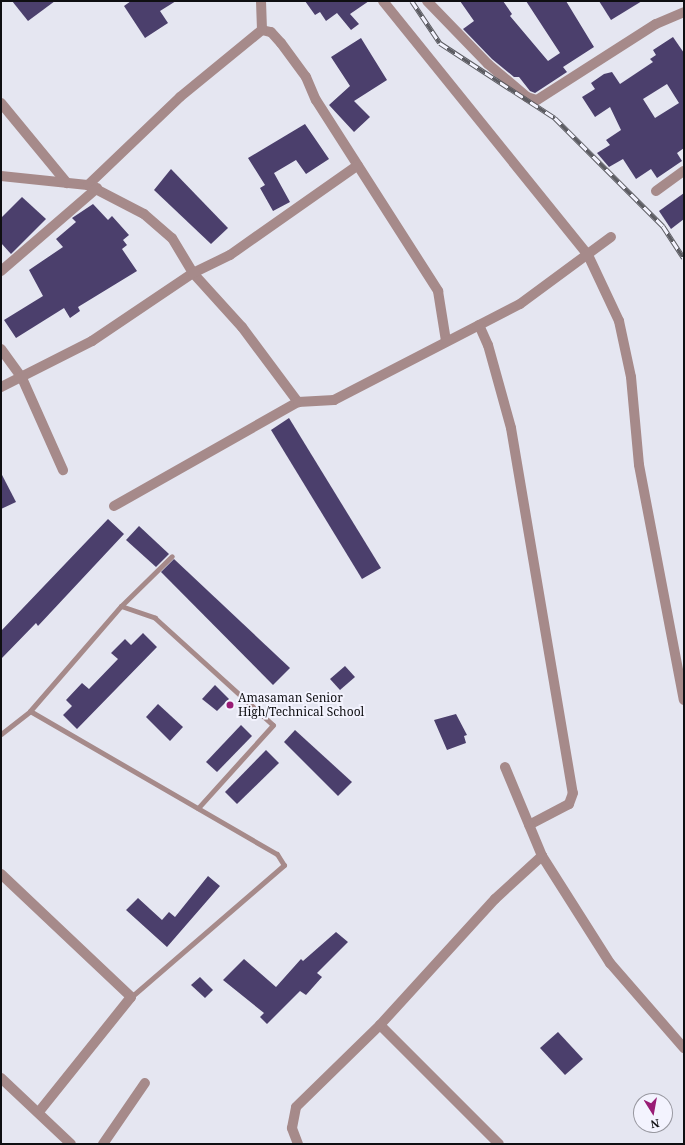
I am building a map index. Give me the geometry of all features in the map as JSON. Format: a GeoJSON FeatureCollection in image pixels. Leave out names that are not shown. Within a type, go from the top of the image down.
{"type":"FeatureCollection","features":[{"type":"Feature","properties":{"kind":"street"},"geometry":{"type":"LineString","coordinates":[[261,1],[262,30]]}},
{"type":"Feature","properties":{"kind":"street"},"geometry":{"type":"LineString","coordinates":[[383,1],[588,255],[619,321],[631,377],[639,465],[684,700]]}},
{"type":"Feature","properties":{"kind":"street"},"geometry":{"type":"LineString","coordinates":[[427,1],[488,64],[527,98],[537,100],[656,24],[684,12]]}},
{"type":"Feature","properties":{"kind":"street"},"geometry":{"type":"LineString","coordinates":[[262,30],[271,32],[306,77],[316,100],[438,291],[446,341]]}},
{"type":"Feature","properties":{"kind":"street"},"geometry":{"type":"LineString","coordinates":[[1,271],[92,186],[180,97],[262,30]]}},
{"type":"Feature","properties":{"kind":"street"},"geometry":{"type":"LineString","coordinates":[[1,103],[67,183]]}},
{"type":"Feature","properties":{"kind":"street"},"geometry":{"type":"LineString","coordinates":[[1,387],[22,378],[92,341],[193,274],[230,255],[358,165]]}},
{"type":"Feature","properties":{"kind":"street"},"geometry":{"type":"LineString","coordinates":[[656,191],[684,172]]}},
{"type":"Feature","properties":{"kind":"street"},"geometry":{"type":"LineString","coordinates":[[1,176],[92,186],[144,214],[172,238],[193,274],[242,327],[298,402]]}},
{"type":"Feature","properties":{"kind":"street"},"geometry":{"type":"LineString","coordinates":[[114,506],[298,402],[334,400],[520,304],[611,237]]}},
{"type":"Feature","properties":{"kind":"street"},"geometry":{"type":"LineString","coordinates":[[479,325],[488,345],[511,428],[573,793],[569,804],[529,824]]}},
{"type":"Feature","properties":{"kind":"street"},"geometry":{"type":"LineString","coordinates":[[1,349],[22,378],[63,470]]}},
{"type":"Feature","properties":{"kind":"street"},"geometry":{"type":"LineString","coordinates":[[505,767],[542,856],[610,962],[684,1048]]}},
{"type":"Feature","properties":{"kind":"street"},"geometry":{"type":"LineString","coordinates":[[298,1144],[292,1128],[296,1107],[380,1025],[495,899],[542,856]]}},
{"type":"Feature","properties":{"kind":"street"},"geometry":{"type":"LineString","coordinates":[[1,874],[131,997],[38,1112]]}},
{"type":"Feature","properties":{"kind":"street"},"geometry":{"type":"LineString","coordinates":[[380,1025],[499,1144]]}},
{"type":"Feature","properties":{"kind":"street"},"geometry":{"type":"LineString","coordinates":[[1,1079],[71,1144]]}},
{"type":"Feature","properties":{"kind":"street"},"geometry":{"type":"LineString","coordinates":[[103,1144],[145,1084]]}},
{"type":"Feature","properties":{"kind":"lane"},"geometry":{"type":"LineString","coordinates":[[1,734],[30,711],[121,606],[172,556]]}},
{"type":"Feature","properties":{"kind":"lane"},"geometry":{"type":"LineString","coordinates":[[121,606],[155,618],[273,725],[198,808]]}},
{"type":"Feature","properties":{"kind":"lane"},"geometry":{"type":"LineString","coordinates":[[30,711],[277,854],[284,865],[131,997]]}},
{"type":"Feature","properties":{"kind":"building"},"geometry":{"type":"Polygon","coordinates":[[[12,1],[55,1],[28,21],[12,1]]]}},
{"type":"Feature","properties":{"kind":"building"},"geometry":{"type":"Polygon","coordinates":[[[131,1],[176,1],[160,11],[168,23],[145,38],[124,6],[131,1]]]}},
{"type":"Feature","properties":{"kind":"building"},"geometry":{"type":"Polygon","coordinates":[[[305,1],[369,1],[350,14],[359,24],[351,30],[337,13],[326,21],[320,12],[315,15],[305,1]]]}},
{"type":"Feature","properties":{"kind":"building"},"geometry":{"type":"Polygon","coordinates":[[[460,1],[503,1],[512,14],[510,16],[548,61],[560,53],[526,1],[566,1],[594,47],[563,67],[567,72],[535,93],[530,91],[519,77],[514,77],[492,59],[463,29],[474,21],[460,1]]]}},
{"type":"Feature","properties":{"kind":"building"},"geometry":{"type":"Polygon","coordinates":[[[599,1],[642,1],[611,20],[599,1]]]}},
{"type":"Feature","properties":{"kind":"building"},"geometry":{"type":"Polygon","coordinates":[[[673,37],[684,53],[684,148],[677,153],[682,161],[657,178],[651,169],[636,179],[623,159],[609,167],[597,153],[610,145],[606,140],[621,130],[610,107],[595,117],[582,97],[595,89],[591,83],[604,74],[612,72],[620,84],[653,62],[650,59],[656,55],[653,50],[673,37]],[[667,84],[643,99],[655,118],[679,103],[667,84]]]}},
{"type":"Feature","properties":{"kind":"building"},"geometry":{"type":"Polygon","coordinates":[[[361,38],[387,80],[354,101],[370,117],[354,132],[329,105],[350,86],[331,57],[361,38]]]}},
{"type":"Feature","properties":{"kind":"building"},"geometry":{"type":"Polygon","coordinates":[[[305,124],[329,159],[306,174],[296,160],[274,173],[290,202],[273,211],[260,188],[265,185],[248,158],[305,124]]]}},
{"type":"Feature","properties":{"kind":"building"},"geometry":{"type":"Polygon","coordinates":[[[171,169],[228,228],[211,244],[154,190],[171,169]]]}},
{"type":"Feature","properties":{"kind":"building"},"geometry":{"type":"Polygon","coordinates":[[[684,193],[684,219],[671,229],[659,211],[684,193]]]}},
{"type":"Feature","properties":{"kind":"building"},"geometry":{"type":"Polygon","coordinates":[[[22,197],[46,219],[11,254],[1,243],[1,218],[22,197]]]}},
{"type":"Feature","properties":{"kind":"building"},"geometry":{"type":"Polygon","coordinates":[[[93,204],[108,220],[112,216],[129,235],[123,240],[127,245],[122,249],[137,271],[78,307],[80,311],[70,318],[64,308],[16,338],[4,320],[43,296],[29,270],[63,247],[56,239],[76,222],[72,218],[93,204]]]}},
{"type":"Feature","properties":{"kind":"building"},"geometry":{"type":"Polygon","coordinates":[[[289,418],[381,568],[362,579],[271,430],[289,418]]]}},
{"type":"Feature","properties":{"kind":"building"},"geometry":{"type":"Polygon","coordinates":[[[1,473],[16,502],[1,509],[1,473]]]}},
{"type":"Feature","properties":{"kind":"building"},"geometry":{"type":"Polygon","coordinates":[[[108,519],[124,534],[38,626],[36,623],[1,659],[1,631],[108,519]]]}},
{"type":"Feature","properties":{"kind":"building"},"geometry":{"type":"Polygon","coordinates":[[[139,526],[169,554],[156,567],[126,540],[139,526]]]}},
{"type":"Feature","properties":{"kind":"building"},"geometry":{"type":"Polygon","coordinates":[[[174,559],[290,668],[273,685],[161,572],[174,559]]]}},
{"type":"Feature","properties":{"kind":"building"},"geometry":{"type":"Polygon","coordinates":[[[143,633],[157,647],[77,729],[63,715],[72,706],[66,700],[82,683],[89,689],[118,659],[111,653],[125,639],[131,645],[143,633]]]}},
{"type":"Feature","properties":{"kind":"building"},"geometry":{"type":"Polygon","coordinates":[[[345,666],[355,677],[340,690],[330,679],[345,666]]]}},
{"type":"Feature","properties":{"kind":"building"},"geometry":{"type":"Polygon","coordinates":[[[215,685],[229,699],[217,711],[202,699],[215,685]]]}},
{"type":"Feature","properties":{"kind":"building"},"geometry":{"type":"Polygon","coordinates":[[[158,704],[183,727],[170,741],[146,717],[158,704]]]}},
{"type":"Feature","properties":{"kind":"building"},"geometry":{"type":"Polygon","coordinates":[[[456,714],[467,735],[464,736],[466,743],[447,750],[434,720],[456,714]]]}},
{"type":"Feature","properties":{"kind":"building"},"geometry":{"type":"Polygon","coordinates":[[[241,725],[252,736],[217,772],[206,762],[241,725]]]}},
{"type":"Feature","properties":{"kind":"building"},"geometry":{"type":"Polygon","coordinates":[[[295,730],[352,782],[338,796],[284,742],[295,730]]]}},
{"type":"Feature","properties":{"kind":"building"},"geometry":{"type":"Polygon","coordinates":[[[266,750],[279,763],[237,804],[225,792],[266,750]]]}},
{"type":"Feature","properties":{"kind":"building"},"geometry":{"type":"Polygon","coordinates":[[[208,876],[220,886],[167,947],[126,910],[138,898],[162,920],[169,912],[175,917],[208,876]]]}},
{"type":"Feature","properties":{"kind":"building"},"geometry":{"type":"Polygon","coordinates":[[[336,932],[348,942],[317,973],[322,977],[306,995],[300,991],[267,1024],[260,1017],[264,1013],[223,980],[244,959],[276,987],[301,959],[303,961],[336,932]]]}},
{"type":"Feature","properties":{"kind":"building"},"geometry":{"type":"Polygon","coordinates":[[[200,977],[213,990],[205,998],[191,985],[200,977]]]}},
{"type":"Feature","properties":{"kind":"building"},"geometry":{"type":"Polygon","coordinates":[[[558,1032],[583,1059],[565,1075],[540,1048],[558,1032]]]}},
{"type":"Feature","properties":{"kind":"railway"},"geometry":{"type":"LineString","coordinates":[[412,1],[440,43],[555,118],[663,226],[684,258]]}},
{"type":"Feature","properties":{"kind":"place","name":"Amasaman Senior High/Technical School"},"geometry":{"type":"Point","coordinates":[230,705]}}]}
